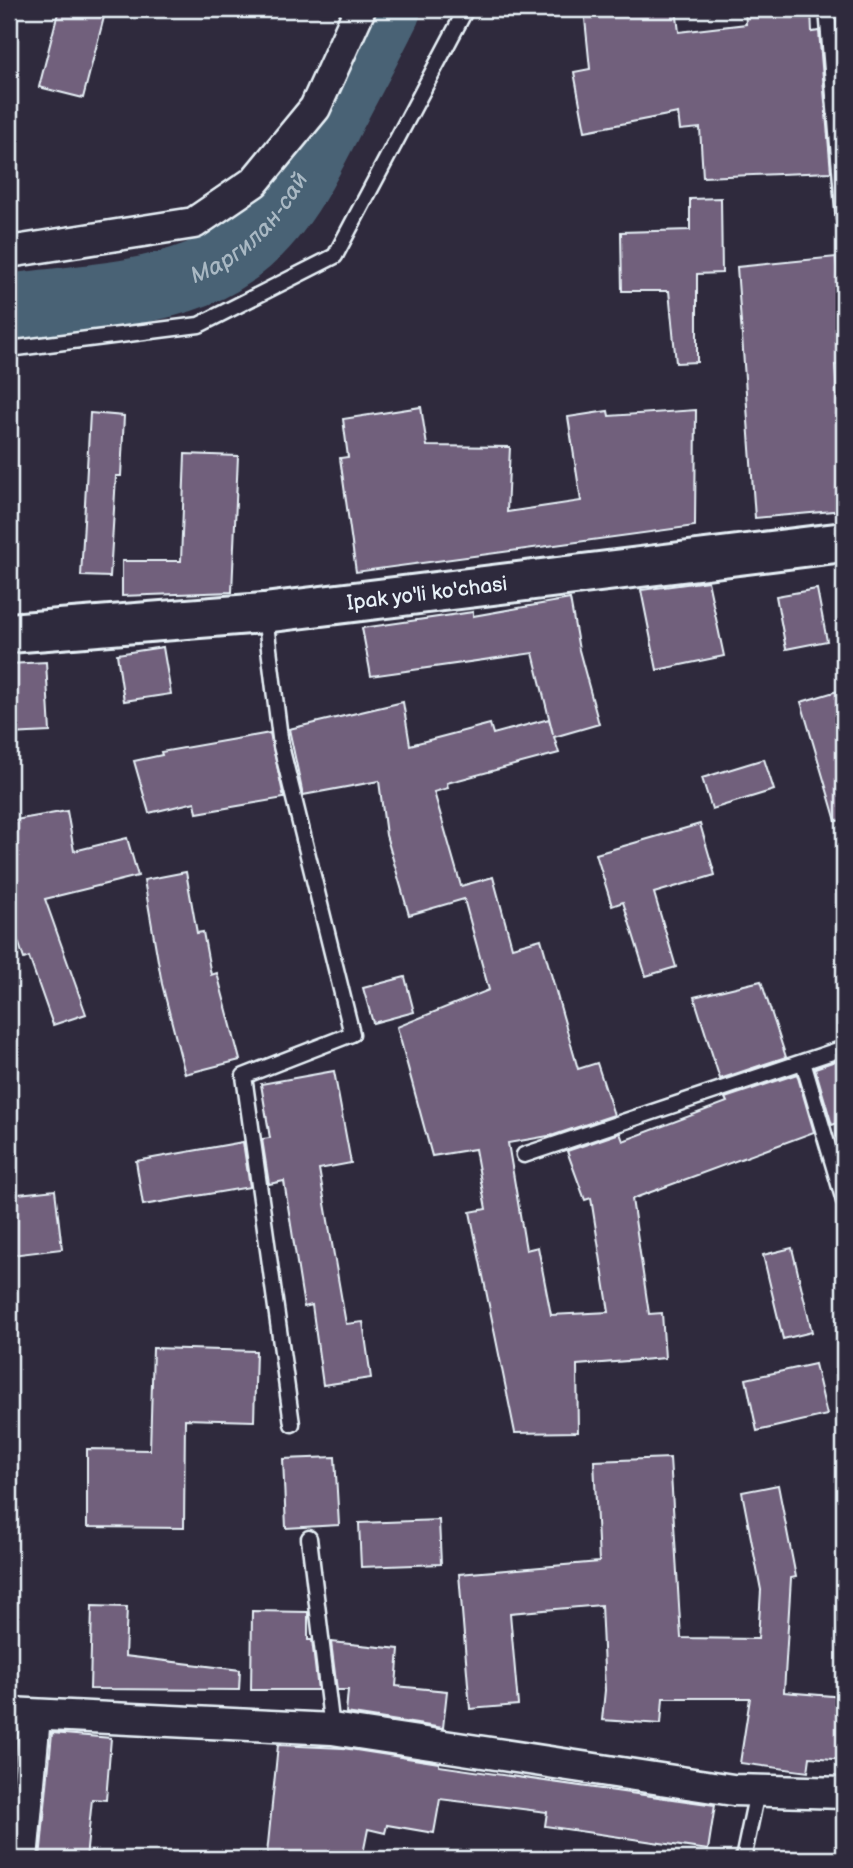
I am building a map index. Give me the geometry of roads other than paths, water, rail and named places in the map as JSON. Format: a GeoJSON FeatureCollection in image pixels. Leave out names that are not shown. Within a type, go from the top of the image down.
{"type":"FeatureCollection","features":[{"type":"Feature","properties":{"kind":"main road","name":"Ipak yo'li ko'chasi"},"geometry":{"type":"LineString","coordinates":[[9,633],[264,613],[844,542]]}},
{"type":"Feature","properties":{"kind":"street"},"geometry":{"type":"LineString","coordinates":[[9,252],[194,223],[224,203],[254,182],[315,107],[360,9]]}},
{"type":"Feature","properties":{"kind":"street"},"geometry":{"type":"LineString","coordinates":[[22,1859],[22,1715],[332,1729],[757,1792],[844,1793]]}},
{"type":"Feature","properties":{"kind":"lane"},"geometry":{"type":"LineString","coordinates":[[9,349],[199,325],[335,256],[466,9]]}},
{"type":"Feature","properties":{"kind":"lane"},"geometry":{"type":"LineString","coordinates":[[827,9],[844,219]]}},
{"type":"Feature","properties":{"kind":"lane"},"geometry":{"type":"LineString","coordinates":[[264,613],[281,746],[352,1034],[244,1076],[292,1424]]}},
{"type":"Feature","properties":{"kind":"lane"},"geometry":{"type":"LineString","coordinates":[[524,1155],[844,1048]]}},
{"type":"Feature","properties":{"kind":"lane"},"geometry":{"type":"LineString","coordinates":[[803,1062],[844,1202]]}},
{"type":"Feature","properties":{"kind":"lane"},"geometry":{"type":"LineString","coordinates":[[309,1538],[332,1729]]}},
{"type":"Feature","properties":{"kind":"lane"},"geometry":{"type":"LineString","coordinates":[[743,1859],[757,1792]]}},
{"type":"Feature","properties":{"kind":"waterway","name":"Маргилан-сай"},"geometry":{"type":"LineString","coordinates":[[9,307],[152,288],[197,274],[244,246],[280,207],[309,162],[388,9]]}}]}
